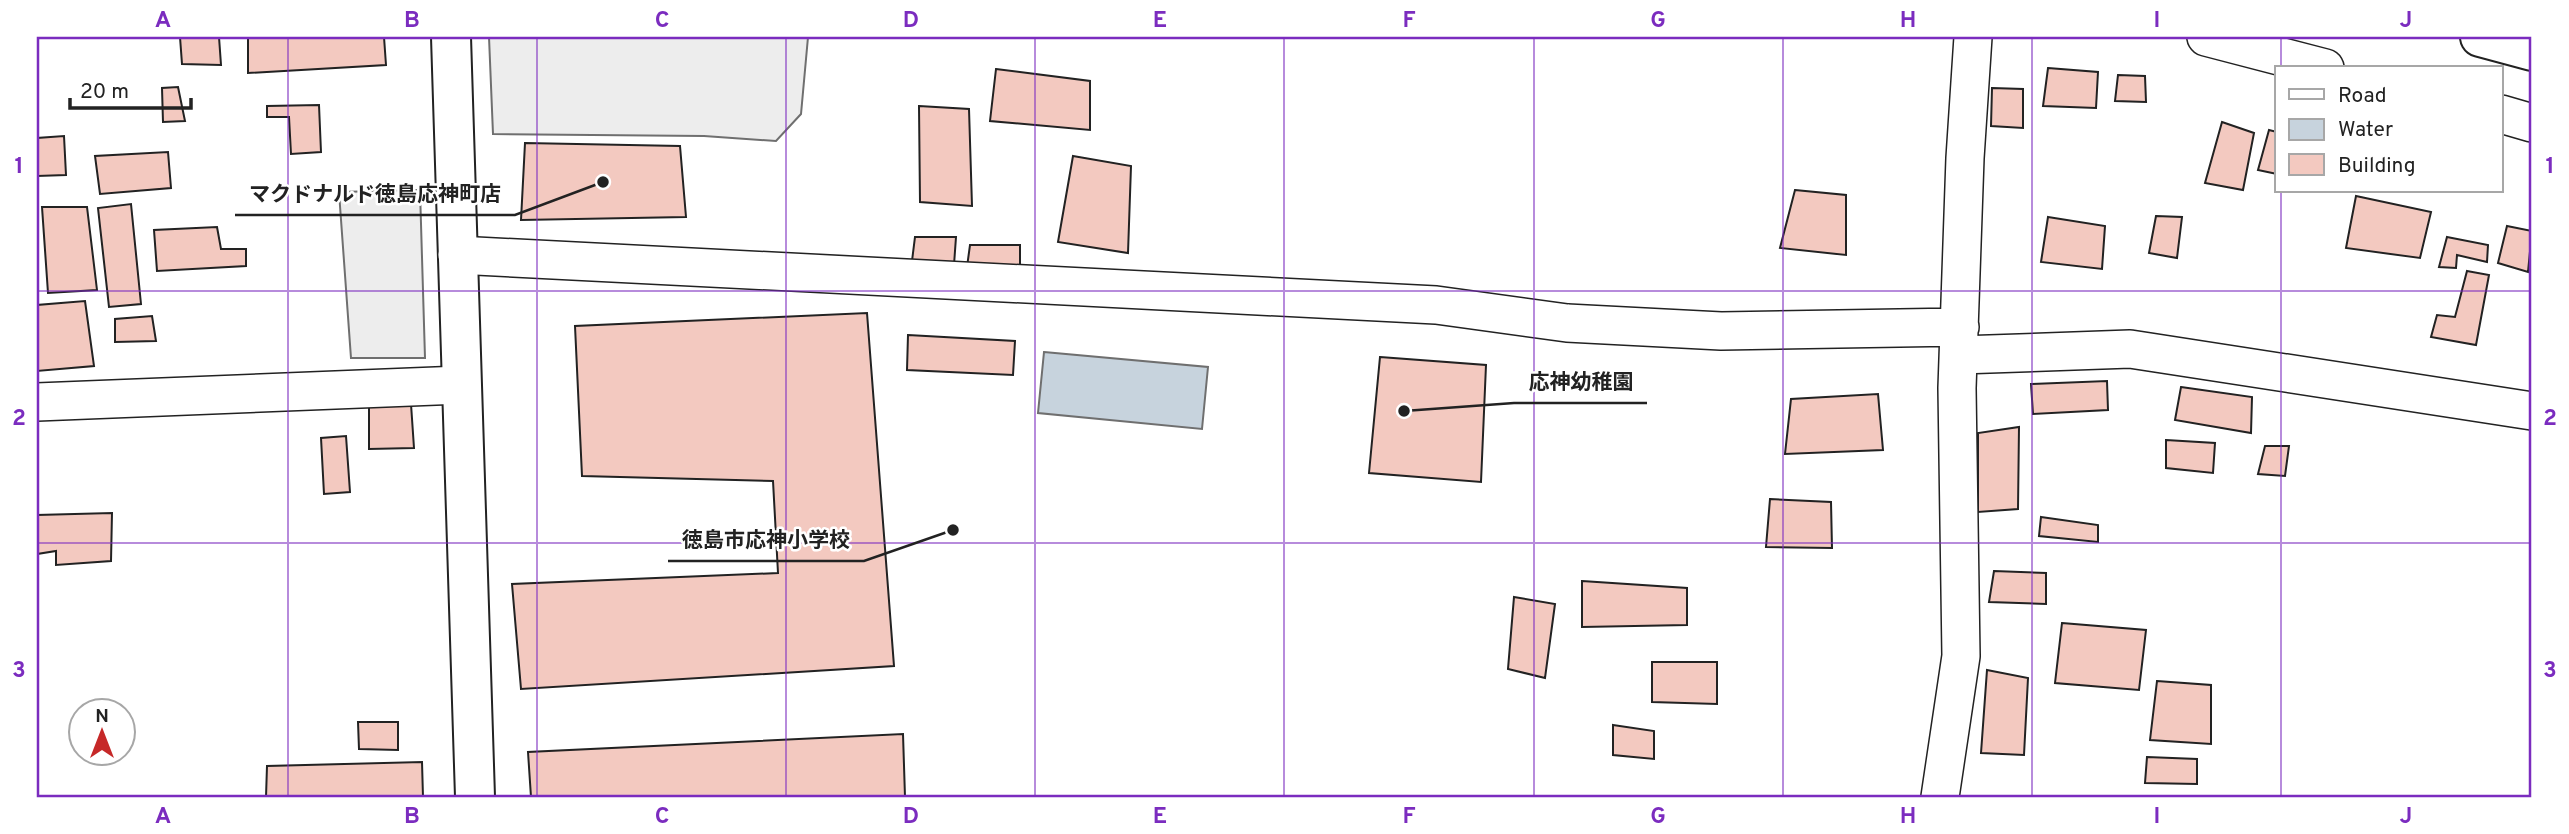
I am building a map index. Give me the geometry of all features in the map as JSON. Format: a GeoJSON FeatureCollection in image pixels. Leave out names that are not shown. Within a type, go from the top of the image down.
{"type":"FeatureCollection","features":[{"type":"Feature","properties":{"kind":"street"},"geometry":{"type":"LineString","coordinates":[[451,37],[475,797]]}},
{"type":"Feature","properties":{"kind":"street"},"geometry":{"type":"LineString","coordinates":[[1940,797],[1961,656],[1957,388],[1965,158],[1973,37]]}},
{"type":"Feature","properties":{"kind":"street"},"geometry":{"type":"LineString","coordinates":[[2206,37],[2318,66]]}},
{"type":"Feature","properties":{"kind":"street"},"geometry":{"type":"LineString","coordinates":[[2480,37],[2532,51]]}},
{"type":"Feature","properties":{"kind":"street"},"geometry":{"type":"LineString","coordinates":[[2502,114],[2532,123]]}},
{"type":"Feature","properties":{"kind":"street"},"geometry":{"type":"LineString","coordinates":[[457,255],[1436,305],[1567,323],[2130,349],[2532,411]]}},
{"type":"Feature","properties":{"kind":"street"},"geometry":{"type":"LineString","coordinates":[[37,402],[461,385]]}},
{"type":"Feature","properties":{"kind":"shaded area"},"geometry":{"type":"Polygon","coordinates":[[[489,37],[808,37],[801,114],[776,141],[704,136],[493,134],[489,37]]]}},
{"type":"Feature","properties":{"kind":"shaded area"},"geometry":{"type":"Polygon","coordinates":[[[420,190],[425,358],[351,358],[339,192],[420,190]]]}},
{"type":"Feature","properties":{"kind":"water"},"geometry":{"type":"Polygon","coordinates":[[[1044,352],[1208,367],[1202,429],[1038,413],[1044,352]]]}},
{"type":"Feature","properties":{"kind":"building"},"geometry":{"type":"Polygon","coordinates":[[[180,37],[219,37],[221,65],[182,64],[180,37]]]}},
{"type":"Feature","properties":{"kind":"building"},"geometry":{"type":"Polygon","coordinates":[[[248,37],[384,37],[386,65],[248,73],[248,37]]]}},
{"type":"Feature","properties":{"kind":"building"},"geometry":{"type":"Polygon","coordinates":[[[2048,68],[2098,72],[2096,108],[2043,106],[2048,68]]]}},
{"type":"Feature","properties":{"kind":"building"},"geometry":{"type":"Polygon","coordinates":[[[996,69],[1090,81],[1090,130],[990,121],[996,69]]]}},
{"type":"Feature","properties":{"kind":"building"},"geometry":{"type":"Polygon","coordinates":[[[2118,75],[2145,76],[2146,102],[2115,101],[2118,75]]]}},
{"type":"Feature","properties":{"kind":"building"},"geometry":{"type":"Polygon","coordinates":[[[178,87],[185,121],[163,122],[162,88],[178,87]]]}},
{"type":"Feature","properties":{"kind":"building"},"geometry":{"type":"Polygon","coordinates":[[[1992,88],[2023,89],[2023,128],[1991,126],[1992,88]]]}},
{"type":"Feature","properties":{"kind":"building"},"geometry":{"type":"Polygon","coordinates":[[[319,105],[321,152],[291,154],[289,117],[267,117],[267,106],[319,105]]]}},
{"type":"Feature","properties":{"kind":"building"},"geometry":{"type":"Polygon","coordinates":[[[919,106],[969,109],[972,206],[920,202],[919,106]]]}},
{"type":"Feature","properties":{"kind":"building"},"geometry":{"type":"Polygon","coordinates":[[[2222,122],[2254,133],[2243,190],[2205,183],[2222,122]]]}},
{"type":"Feature","properties":{"kind":"building"},"geometry":{"type":"Polygon","coordinates":[[[2269,130],[2275,132],[2275,174],[2258,170],[2269,130]]]}},
{"type":"Feature","properties":{"kind":"building"},"geometry":{"type":"Polygon","coordinates":[[[64,136],[66,175],[37,176],[37,138],[64,136]]]}},
{"type":"Feature","properties":{"kind":"building"},"geometry":{"type":"Polygon","coordinates":[[[525,143],[680,146],[686,217],[521,220],[525,143]]]}},
{"type":"Feature","properties":{"kind":"building"},"geometry":{"type":"Polygon","coordinates":[[[168,152],[171,188],[100,194],[95,156],[168,152]]]}},
{"type":"Feature","properties":{"kind":"building"},"geometry":{"type":"Polygon","coordinates":[[[1073,156],[1131,166],[1128,253],[1058,242],[1073,156]]]}},
{"type":"Feature","properties":{"kind":"building"},"geometry":{"type":"Polygon","coordinates":[[[1795,190],[1846,195],[1846,255],[1780,248],[1795,190]]]}},
{"type":"Feature","properties":{"kind":"building"},"geometry":{"type":"Polygon","coordinates":[[[2356,196],[2431,212],[2420,258],[2346,248],[2356,196]]]}},
{"type":"Feature","properties":{"kind":"building"},"geometry":{"type":"Polygon","coordinates":[[[131,204],[141,304],[109,307],[98,208],[131,204]]]}},
{"type":"Feature","properties":{"kind":"building"},"geometry":{"type":"Polygon","coordinates":[[[42,207],[87,207],[97,290],[48,293],[42,207]]]}},
{"type":"Feature","properties":{"kind":"building"},"geometry":{"type":"Polygon","coordinates":[[[2156,216],[2182,217],[2177,258],[2149,253],[2156,216]]]}},
{"type":"Feature","properties":{"kind":"building"},"geometry":{"type":"Polygon","coordinates":[[[2048,217],[2105,226],[2102,269],[2041,262],[2048,217]]]}},
{"type":"Feature","properties":{"kind":"building"},"geometry":{"type":"Polygon","coordinates":[[[2507,226],[2532,231],[2528,272],[2498,263],[2507,226]]]}},
{"type":"Feature","properties":{"kind":"building"},"geometry":{"type":"Polygon","coordinates":[[[217,227],[221,249],[246,249],[246,266],[157,271],[154,230],[217,227]]]}},
{"type":"Feature","properties":{"kind":"building"},"geometry":{"type":"Polygon","coordinates":[[[915,237],[956,237],[954,265],[912,261],[915,237]]]}},
{"type":"Feature","properties":{"kind":"building"},"geometry":{"type":"Polygon","coordinates":[[[2447,237],[2488,245],[2487,262],[2457,255],[2456,268],[2439,267],[2447,237]]]}},
{"type":"Feature","properties":{"kind":"building"},"geometry":{"type":"Polygon","coordinates":[[[970,245],[1020,245],[1020,271],[967,267],[970,245]]]}},
{"type":"Feature","properties":{"kind":"building"},"geometry":{"type":"Polygon","coordinates":[[[2467,271],[2489,275],[2476,345],[2431,337],[2437,315],[2455,317],[2467,271]]]}},
{"type":"Feature","properties":{"kind":"building"},"geometry":{"type":"Polygon","coordinates":[[[85,301],[94,366],[37,371],[37,305],[85,301]]]}},
{"type":"Feature","properties":{"kind":"building"},"geometry":{"type":"Polygon","coordinates":[[[867,313],[894,666],[521,689],[512,584],[778,573],[773,481],[582,476],[575,326],[867,313]]]}},
{"type":"Feature","properties":{"kind":"building"},"geometry":{"type":"Polygon","coordinates":[[[152,316],[156,341],[115,342],[115,319],[152,316]]]}},
{"type":"Feature","properties":{"kind":"building"},"geometry":{"type":"Polygon","coordinates":[[[908,335],[1015,341],[1013,375],[907,370],[908,335]]]}},
{"type":"Feature","properties":{"kind":"building"},"geometry":{"type":"Polygon","coordinates":[[[1380,357],[1486,365],[1481,482],[1369,473],[1380,357]]]}},
{"type":"Feature","properties":{"kind":"building"},"geometry":{"type":"Polygon","coordinates":[[[2107,381],[2108,410],[2033,414],[2031,384],[2107,381]]]}},
{"type":"Feature","properties":{"kind":"building"},"geometry":{"type":"Polygon","coordinates":[[[2181,387],[2252,397],[2251,433],[2175,420],[2181,387]]]}},
{"type":"Feature","properties":{"kind":"building"},"geometry":{"type":"Polygon","coordinates":[[[1878,394],[1883,450],[1785,454],[1791,399],[1878,394]]]}},
{"type":"Feature","properties":{"kind":"building"},"geometry":{"type":"Polygon","coordinates":[[[411,404],[414,448],[369,449],[369,406],[411,404]]]}},
{"type":"Feature","properties":{"kind":"building"},"geometry":{"type":"Polygon","coordinates":[[[2019,427],[2018,509],[1978,512],[1978,433],[2019,427]]]}},
{"type":"Feature","properties":{"kind":"building"},"geometry":{"type":"Polygon","coordinates":[[[346,436],[350,492],[324,494],[321,438],[346,436]]]}},
{"type":"Feature","properties":{"kind":"building"},"geometry":{"type":"Polygon","coordinates":[[[2166,440],[2215,443],[2213,473],[2166,468],[2166,440]]]}},
{"type":"Feature","properties":{"kind":"building"},"geometry":{"type":"Polygon","coordinates":[[[2265,446],[2289,446],[2285,476],[2258,474],[2265,446]]]}},
{"type":"Feature","properties":{"kind":"building"},"geometry":{"type":"Polygon","coordinates":[[[1770,499],[1831,502],[1832,548],[1766,547],[1770,499]]]}},
{"type":"Feature","properties":{"kind":"building"},"geometry":{"type":"Polygon","coordinates":[[[112,513],[111,561],[56,565],[56,551],[37,554],[37,515],[112,513]]]}},
{"type":"Feature","properties":{"kind":"building"},"geometry":{"type":"Polygon","coordinates":[[[2041,517],[2098,525],[2098,542],[2039,536],[2041,517]]]}},
{"type":"Feature","properties":{"kind":"building"},"geometry":{"type":"Polygon","coordinates":[[[1994,571],[2046,573],[2046,604],[1989,602],[1994,571]]]}},
{"type":"Feature","properties":{"kind":"building"},"geometry":{"type":"Polygon","coordinates":[[[1582,581],[1687,588],[1687,625],[1582,627],[1582,581]]]}},
{"type":"Feature","properties":{"kind":"building"},"geometry":{"type":"Polygon","coordinates":[[[1514,597],[1555,604],[1545,678],[1508,669],[1514,597]]]}},
{"type":"Feature","properties":{"kind":"building"},"geometry":{"type":"Polygon","coordinates":[[[2062,623],[2146,630],[2139,690],[2055,683],[2062,623]]]}},
{"type":"Feature","properties":{"kind":"building"},"geometry":{"type":"Polygon","coordinates":[[[1652,662],[1717,662],[1717,704],[1652,702],[1652,662]]]}},
{"type":"Feature","properties":{"kind":"building"},"geometry":{"type":"Polygon","coordinates":[[[1987,670],[2028,678],[2024,755],[1981,753],[1987,670]]]}},
{"type":"Feature","properties":{"kind":"building"},"geometry":{"type":"Polygon","coordinates":[[[2157,681],[2211,685],[2211,744],[2150,740],[2157,681]]]}},
{"type":"Feature","properties":{"kind":"building"},"geometry":{"type":"Polygon","coordinates":[[[358,722],[398,722],[398,750],[359,749],[358,722]]]}},
{"type":"Feature","properties":{"kind":"building"},"geometry":{"type":"Polygon","coordinates":[[[1613,725],[1654,731],[1654,759],[1613,755],[1613,725]]]}},
{"type":"Feature","properties":{"kind":"building"},"geometry":{"type":"Polygon","coordinates":[[[903,734],[905,797],[531,797],[528,752],[903,734]]]}},
{"type":"Feature","properties":{"kind":"building"},"geometry":{"type":"Polygon","coordinates":[[[2147,757],[2197,759],[2197,784],[2145,783],[2147,757]]]}},
{"type":"Feature","properties":{"kind":"building"},"geometry":{"type":"Polygon","coordinates":[[[422,762],[423,797],[266,797],[267,766],[422,762]]]}},
{"type":"Feature","properties":{"kind":"place","name":"マクドナルド徳島応神町店"},"geometry":{"type":"Point","coordinates":[603,182]}},
{"type":"Feature","properties":{"kind":"place","name":"応神幼稚園"},"geometry":{"type":"Point","coordinates":[1404,411]}},
{"type":"Feature","properties":{"kind":"place","name":"徳島市応神小学校"},"geometry":{"type":"Point","coordinates":[953,530]}}]}
